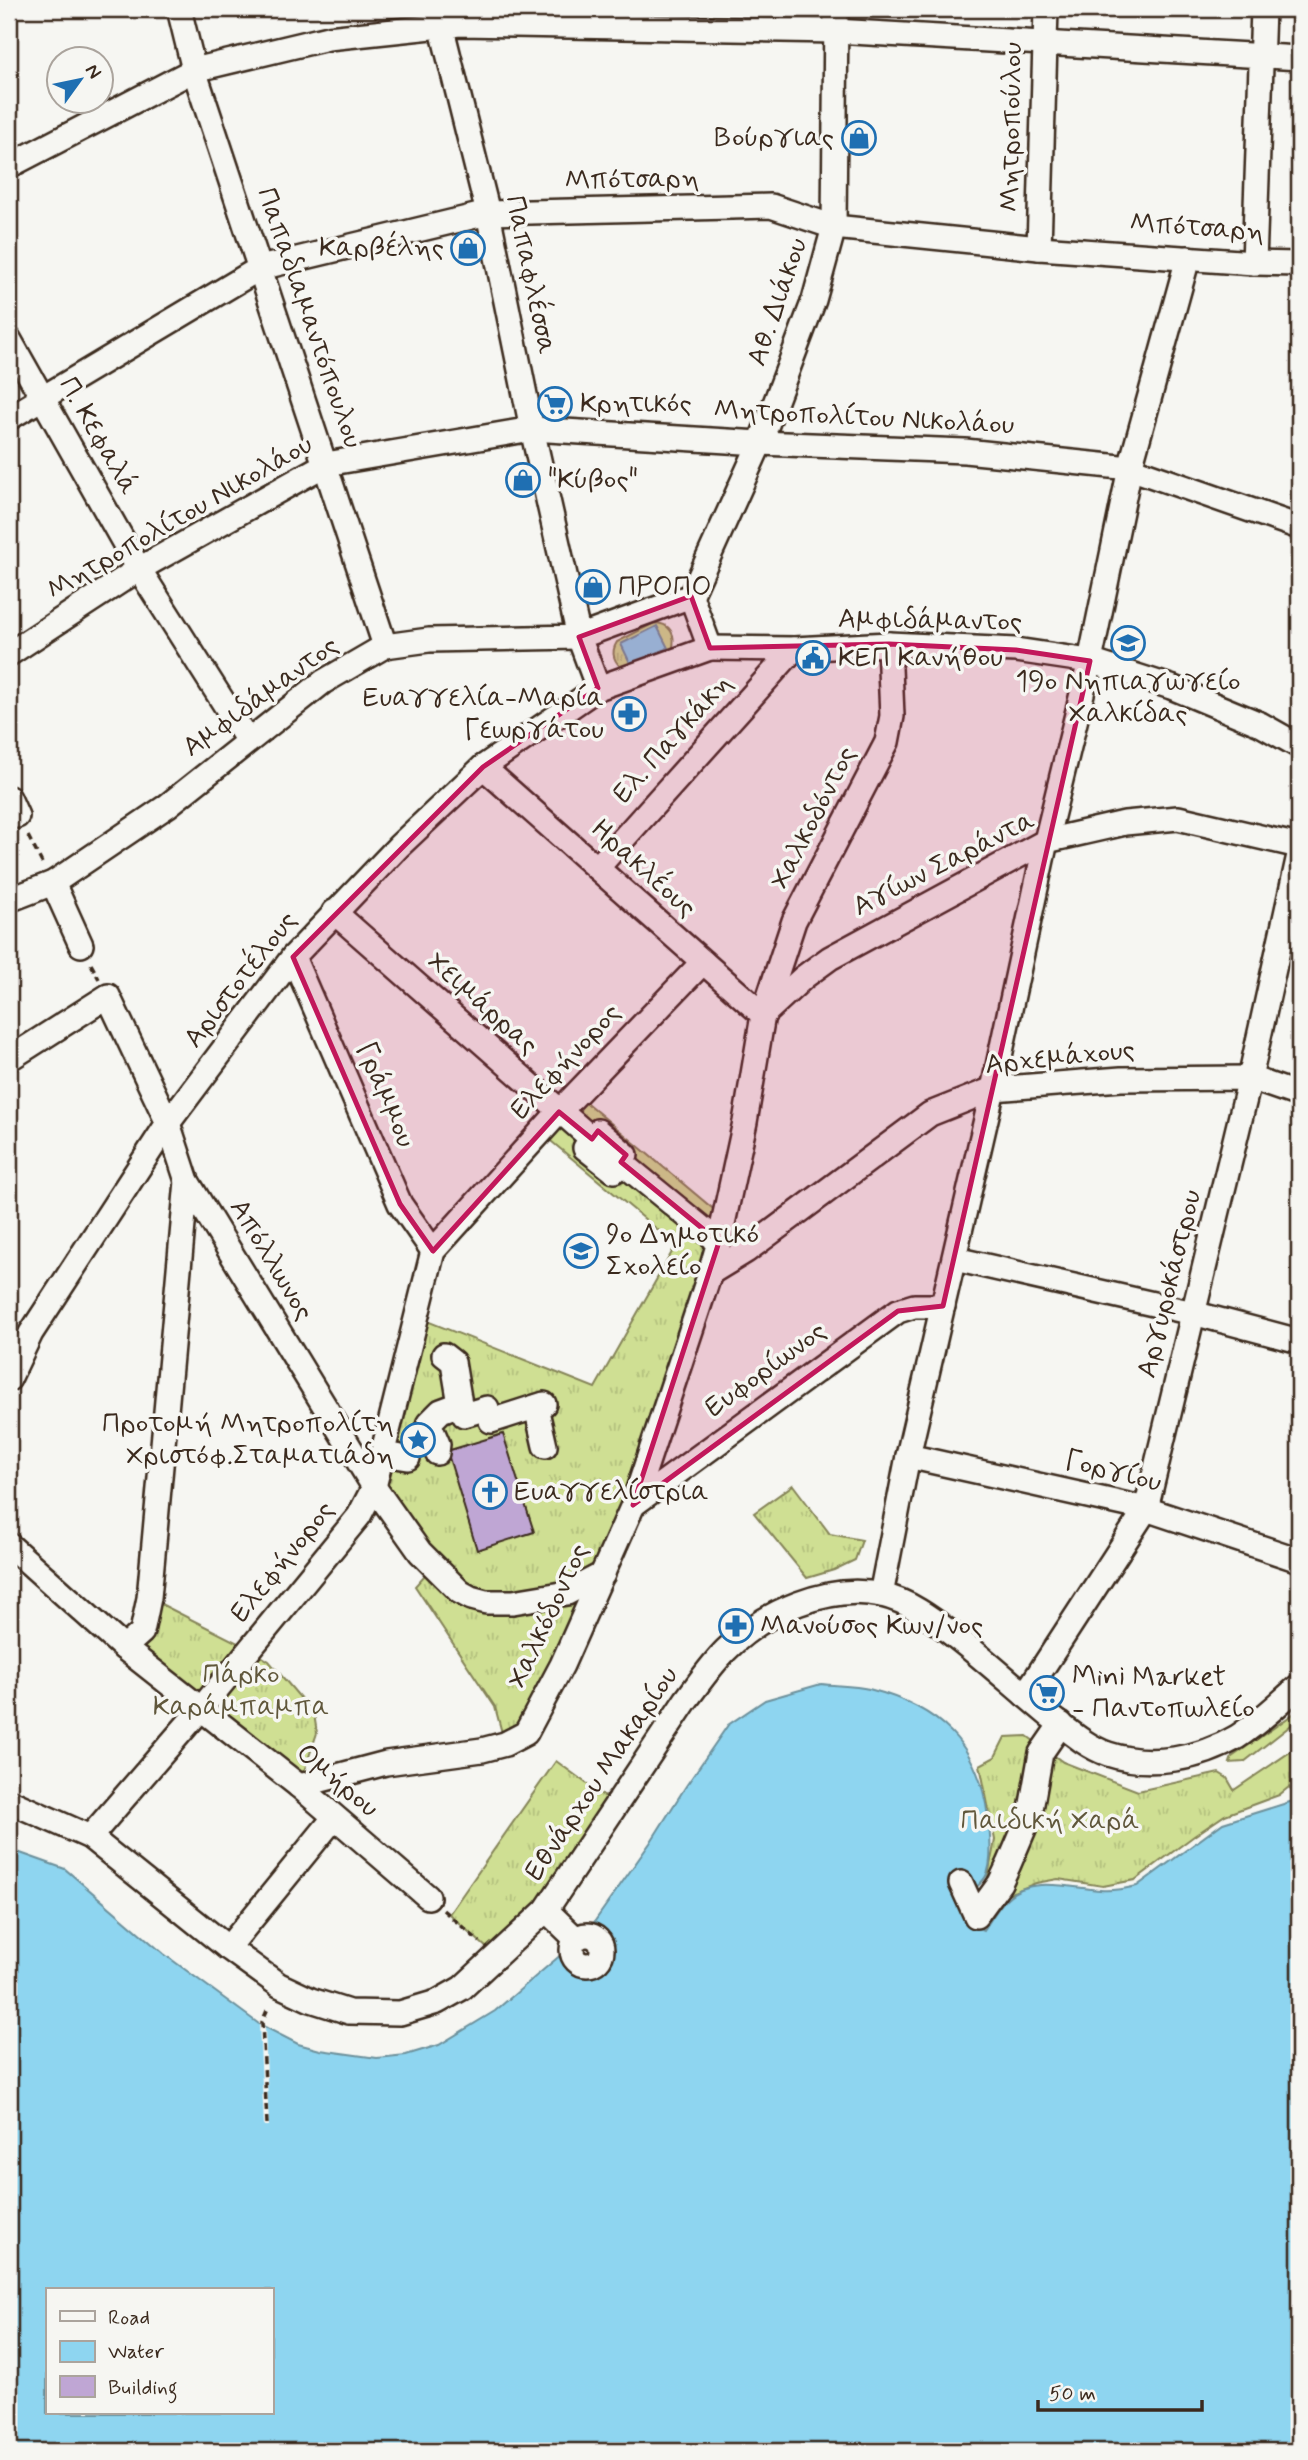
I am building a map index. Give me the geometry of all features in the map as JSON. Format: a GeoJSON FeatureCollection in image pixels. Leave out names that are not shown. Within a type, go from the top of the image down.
{"type":"FeatureCollection","features":[{"type":"Feature","properties":{"kind":"street","name":"Παπαδιαμαντόπουλου"},"geometry":{"type":"LineString","coordinates":[[179,9],[194,70],[386,646]]}},
{"type":"Feature","properties":{"kind":"street","name":"Μητροπούλου"},"geometry":{"type":"LineString","coordinates":[[1039,248],[1046,9]]}},
{"type":"Feature","properties":{"kind":"street"},"geometry":{"type":"LineString","coordinates":[[1254,263],[1263,9]]}},
{"type":"Feature","properties":{"kind":"street"},"geometry":{"type":"LineString","coordinates":[[9,166],[194,70],[328,38],[438,18],[460,24],[836,20],[1044,43],[1299,58]]}},
{"type":"Feature","properties":{"kind":"street","name":"Παπαφλέσσα"},"geometry":{"type":"LineString","coordinates":[[438,18],[488,213],[532,429],[579,636],[598,688]]}},
{"type":"Feature","properties":{"kind":"street","name":"Αθ. Διάκου"},"geometry":{"type":"LineString","coordinates":[[691,596],[760,443],[814,300],[834,228],[836,20]]}},
{"type":"Feature","properties":{"kind":"street","name":"Μπότσαρη"},"geometry":{"type":"LineString","coordinates":[[9,418],[40,397],[260,268],[488,213],[771,206],[834,228],[1039,248],[1299,264]]}},
{"type":"Feature","properties":{"kind":"street"},"geometry":{"type":"LineString","coordinates":[[881,1595],[908,1456],[955,1259],[1046,841],[1090,661],[1130,468],[1188,257]]}},
{"type":"Feature","properties":{"kind":"street","name":"Π. Κεφαλά"},"geometry":{"type":"LineString","coordinates":[[9,339],[139,569],[247,741]]}},
{"type":"Feature","properties":{"kind":"street","name":"Μητροπολίτου Νικολάου"},"geometry":{"type":"LineString","coordinates":[[9,654],[139,569],[326,464],[532,429],[760,443],[965,451],[1130,468],[1299,527]]}},
{"type":"Feature","properties":{"kind":"street"},"geometry":{"type":"LineString","coordinates":[[691,596],[709,648]]}},
{"type":"Feature","properties":{"kind":"street","name":"Αμφιδάμαντος"},"geometry":{"type":"LineString","coordinates":[[9,900],[53,883],[167,806],[323,682],[386,646],[429,640],[579,636],[691,596]]}},
{"type":"Feature","properties":{"kind":"street","name":"Αμφιδάμαντος"},"geometry":{"type":"LineString","coordinates":[[709,648],[794,649],[889,644],[1016,650],[1090,661],[1171,687],[1260,724],[1299,746]]}},
{"type":"Feature","properties":{"kind":"street","name":"Χαλκοδόντος"},"geometry":{"type":"LineString","coordinates":[[763,1015],[794,921],[887,742],[892,716],[889,644]]}},
{"type":"Feature","properties":{"kind":"street","name":"Αριστοτέλους"},"geometry":{"type":"LineString","coordinates":[[9,1379],[31,1333],[168,1123],[293,957],[334,912],[400,845],[484,767],[598,688],[709,648]]}},
{"type":"Feature","properties":{"kind":"street","name":"Ελ. Παγκάκη"},"geometry":{"type":"LineString","coordinates":[[597,868],[794,649]]}},
{"type":"Feature","properties":{"kind":"street","name":"Ηρακλέους"},"geometry":{"type":"LineString","coordinates":[[484,767],[763,1015]]}},
{"type":"Feature","properties":{"kind":"street","name":"Αγίων Σαράντα"},"geometry":{"type":"LineString","coordinates":[[763,1015],[803,977],[830,958],[1046,841],[1125,823],[1178,817],[1299,846]]}},
{"type":"Feature","properties":{"kind":"street","name":"Αργυροκάστρου"},"geometry":{"type":"LineString","coordinates":[[1025,1695],[1146,1509],[1250,1078],[1299,855]]}},
{"type":"Feature","properties":{"kind":"street"},"geometry":{"type":"LineString","coordinates":[[53,883],[81,944]]}},
{"type":"Feature","properties":{"kind":"street","name":"Χειμάρρας"},"geometry":{"type":"LineString","coordinates":[[334,912],[592,1139],[598,1131],[626,1155],[621,1163],[719,1242]]}},
{"type":"Feature","properties":{"kind":"street","name":"Γράμμου"},"geometry":{"type":"LineString","coordinates":[[293,957],[400,1205],[433,1251]]}},
{"type":"Feature","properties":{"kind":"street","name":"Ελεφήνορος"},"geometry":{"type":"LineString","coordinates":[[90,1837],[200,1710],[359,1516],[374,1487],[383,1454],[428,1352],[433,1251],[559,1111],[703,962]]}},
{"type":"Feature","properties":{"kind":"street"},"geometry":{"type":"LineString","coordinates":[[9,1059],[108,996]]}},
{"type":"Feature","properties":{"kind":"street","name":"Απόλλωνος"},"geometry":{"type":"LineString","coordinates":[[108,996],[168,1123],[187,1181],[374,1487],[420,1552],[449,1583],[471,1598],[486,1602],[513,1602],[567,1593],[603,1574]]}},
{"type":"Feature","properties":{"kind":"street","name":"Χαλκόδοντος"},"geometry":{"type":"LineString","coordinates":[[299,1786],[386,1763],[505,1744],[526,1733],[562,1665],[634,1505],[719,1242],[745,1122],[763,1015]]}},
{"type":"Feature","properties":{"kind":"street","name":"Αρχεμάχους"},"geometry":{"type":"LineString","coordinates":[[710,1273],[746,1251],[930,1114],[993,1089],[1121,1079],[1250,1078],[1299,1095]]}},
{"type":"Feature","properties":{"kind":"street"},"geometry":{"type":"LineString","coordinates":[[124,1648],[142,1632],[149,1598],[187,1181]]}},
{"type":"Feature","properties":{"kind":"street"},"geometry":{"type":"LineString","coordinates":[[955,1259],[1193,1313],[1299,1341]]}},
{"type":"Feature","properties":{"kind":"street","name":"Ευφορίωνος"},"geometry":{"type":"LineString","coordinates":[[634,1505],[898,1311],[914,1306],[943,1306]]}},
{"type":"Feature","properties":{"kind":"street"},"geometry":{"type":"LineString","coordinates":[[428,1352],[453,1362],[464,1415],[487,1408],[491,1421],[540,1405],[545,1446]]}},
{"type":"Feature","properties":{"kind":"street"},"geometry":{"type":"LineString","coordinates":[[437,1453],[438,1444],[429,1423],[441,1411],[460,1404]]}},
{"type":"Feature","properties":{"kind":"street"},"geometry":{"type":"LineString","coordinates":[[383,1454],[408,1458]]}},
{"type":"Feature","properties":{"kind":"street","name":"Γοργίου"},"geometry":{"type":"LineString","coordinates":[[908,1456],[1146,1509],[1299,1560]]}},
{"type":"Feature","properties":{"kind":"street","name":"Ομήρου"},"geometry":{"type":"LineString","coordinates":[[9,1545],[124,1648],[299,1786],[428,1898]]}},
{"type":"Feature","properties":{"kind":"street","name":"Εθνάρχου Μακαρίου"},"geometry":{"type":"LineString","coordinates":[[9,1801],[90,1837],[279,1985],[311,2000],[349,2012],[400,2013],[437,2002],[462,1988],[546,1910],[686,1700],[726,1650],[760,1623],[798,1604],[855,1592],[881,1595],[900,1601],[933,1619],[1078,1737],[1108,1754],[1142,1760],[1199,1754],[1220,1746],[1258,1721],[1299,1686]]}},
{"type":"Feature","properties":{"kind":"street"},"geometry":{"type":"LineString","coordinates":[[961,1883],[976,1916],[1000,1883],[1009,1864],[1030,1815],[1041,1753],[1061,1724]]}},
{"type":"Feature","properties":{"kind":"street"},"geometry":{"type":"LineString","coordinates":[[229,1948],[334,1818]]}},
{"type":"Feature","properties":{"kind":"street"},"geometry":{"type":"LineString","coordinates":[[546,1910],[576,1939]]}},
{"type":"Feature","properties":{"kind":"path"},"geometry":{"type":"LineString","coordinates":[[13,807],[53,883]]}},
{"type":"Feature","properties":{"kind":"path"},"geometry":{"type":"LineString","coordinates":[[81,944],[108,996]]}},
{"type":"Feature","properties":{"kind":"path"},"geometry":{"type":"LineString","coordinates":[[428,1898],[497,1957]]}},
{"type":"Feature","properties":{"kind":"path"},"geometry":{"type":"LineString","coordinates":[[267,2124],[262,2022],[279,1985]]}},
{"type":"Feature","properties":{"kind":"highlighted area"},"geometry":{"type":"Polygon","coordinates":[[[691,596],[710,648],[889,644],[1016,650],[1090,661],[943,1306],[898,1311],[633,1505],[719,1242],[621,1162],[626,1155],[598,1131],[592,1139],[559,1112],[433,1251],[400,1204],[293,957],[483,767],[598,688],[579,637],[691,596]]]}},
{"type":"Feature","properties":{"kind":"green space"},"geometry":{"type":"Polygon","coordinates":[[[654,623],[664,625],[671,631],[674,639],[672,650],[625,670],[614,658],[617,642],[654,623]]]}},
{"type":"Feature","properties":{"kind":"green space"},"geometry":{"type":"Polygon","coordinates":[[[576,1094],[724,1218],[719,1242],[562,1665],[505,1744],[495,1707],[415,1586],[433,1566],[374,1487],[417,1317],[595,1388],[676,1245],[540,1132],[576,1094]]]}},
{"type":"Feature","properties":{"kind":"green space"},"geometry":{"type":"Polygon","coordinates":[[[793,1485],[830,1534],[862,1540],[855,1560],[807,1578],[754,1513],[793,1485]]]}},
{"type":"Feature","properties":{"kind":"green space","name":"Πάρκο Καράμπαμπα"},"geometry":{"type":"Polygon","coordinates":[[[149,1598],[269,1661],[314,1714],[317,1733],[299,1786],[124,1648],[149,1598]]]}},
{"type":"Feature","properties":{"kind":"green space"},"geometry":{"type":"Polygon","coordinates":[[[1299,1710],[1299,1719],[1244,1762],[1230,1763],[1232,1757],[1299,1710]]]}},
{"type":"Feature","properties":{"kind":"green space","name":"Παιδική Χαρά"},"geometry":{"type":"Polygon","coordinates":[[[1027,1736],[1063,1762],[1138,1791],[1219,1773],[1227,1778],[1234,1790],[1299,1746],[1299,1786],[1293,1791],[1289,1787],[1279,1795],[1225,1815],[1135,1880],[1103,1886],[1058,1879],[1036,1883],[1003,1896],[987,1881],[995,1840],[980,1765],[995,1757],[1005,1737],[1027,1736]]]}},
{"type":"Feature","properties":{"kind":"green space"},"geometry":{"type":"Polygon","coordinates":[[[556,1761],[616,1805],[497,1957],[449,1914],[556,1761]]]}},
{"type":"Feature","properties":{"kind":"water"},"geometry":{"type":"Polygon","coordinates":[[[657,626],[668,648],[631,665],[621,644],[657,626]]]}},
{"type":"Feature","properties":{"kind":"water"},"geometry":{"type":"Polygon","coordinates":[[[821,1684],[863,1688],[894,1697],[935,1718],[965,1749],[983,1791],[990,1839],[988,1870],[972,1892],[958,1880],[967,1923],[984,1930],[1006,1899],[1026,1887],[1051,1885],[1119,1890],[1137,1886],[1223,1823],[1299,1797],[1299,2451],[9,2451],[9,1849],[65,1869],[164,1954],[259,2024],[298,2044],[320,2050],[377,2058],[406,2055],[439,2045],[495,2011],[563,1953],[582,1970],[593,1969],[605,1961],[606,1948],[590,1928],[728,1725],[765,1700],[821,1684]]]}},
{"type":"Feature","properties":{"kind":"pier"},"geometry":{"type":"Polygon","coordinates":[[[259,2024],[265,2027],[269,2126],[264,2126],[259,2024]]]}},
{"type":"Feature","properties":{"kind":"building","name":"Ευαγγελίστρια"},"geometry":{"type":"Polygon","coordinates":[[[503,1434],[534,1532],[477,1550],[447,1451],[503,1434]]]}},
{"type":"Feature","properties":{"kind":"place","name":"Βούργιας"},"geometry":{"type":"Point","coordinates":[859,138]}},
{"type":"Feature","properties":{"kind":"place","name":"Καρβέλης"},"geometry":{"type":"Point","coordinates":[468,248]}},
{"type":"Feature","properties":{"kind":"place","name":"Κρητικός"},"geometry":{"type":"Point","coordinates":[555,404]}},
{"type":"Feature","properties":{"kind":"place","name":"\"Κύβος\""},"geometry":{"type":"Point","coordinates":[523,480]}},
{"type":"Feature","properties":{"kind":"place","name":"ΠΡΟΠΟ"},"geometry":{"type":"Point","coordinates":[593,587]}},
{"type":"Feature","properties":{"kind":"place","name":"19ο Νηπιαγωγείο Χαλκίδας"},"geometry":{"type":"Point","coordinates":[1128,643]}},
{"type":"Feature","properties":{"kind":"place","name":"ΚΕΠ Κανήθου"},"geometry":{"type":"Point","coordinates":[813,658]}},
{"type":"Feature","properties":{"kind":"place","name":"Ευαγγελία-Μαρία Γεωργάτου"},"geometry":{"type":"Point","coordinates":[629,714]}},
{"type":"Feature","properties":{"kind":"place","name":"9ο Δημοτικό Σχολείο"},"geometry":{"type":"Point","coordinates":[581,1251]}},
{"type":"Feature","properties":{"kind":"place","name":"Προτομή Μητροπολίτη Χριστόφ.Σταματιάδη"},"geometry":{"type":"Point","coordinates":[418,1440]}},
{"type":"Feature","properties":{"kind":"place","name":"Ευαγγελίστρια"},"geometry":{"type":"Point","coordinates":[490,1492]}},
{"type":"Feature","properties":{"kind":"place","name":"Μανούσος Κων/νος"},"geometry":{"type":"Point","coordinates":[736,1626]}},
{"type":"Feature","properties":{"kind":"place","name":"Mini Market - Παντοπωλείο"},"geometry":{"type":"Point","coordinates":[1047,1693]}}]}
